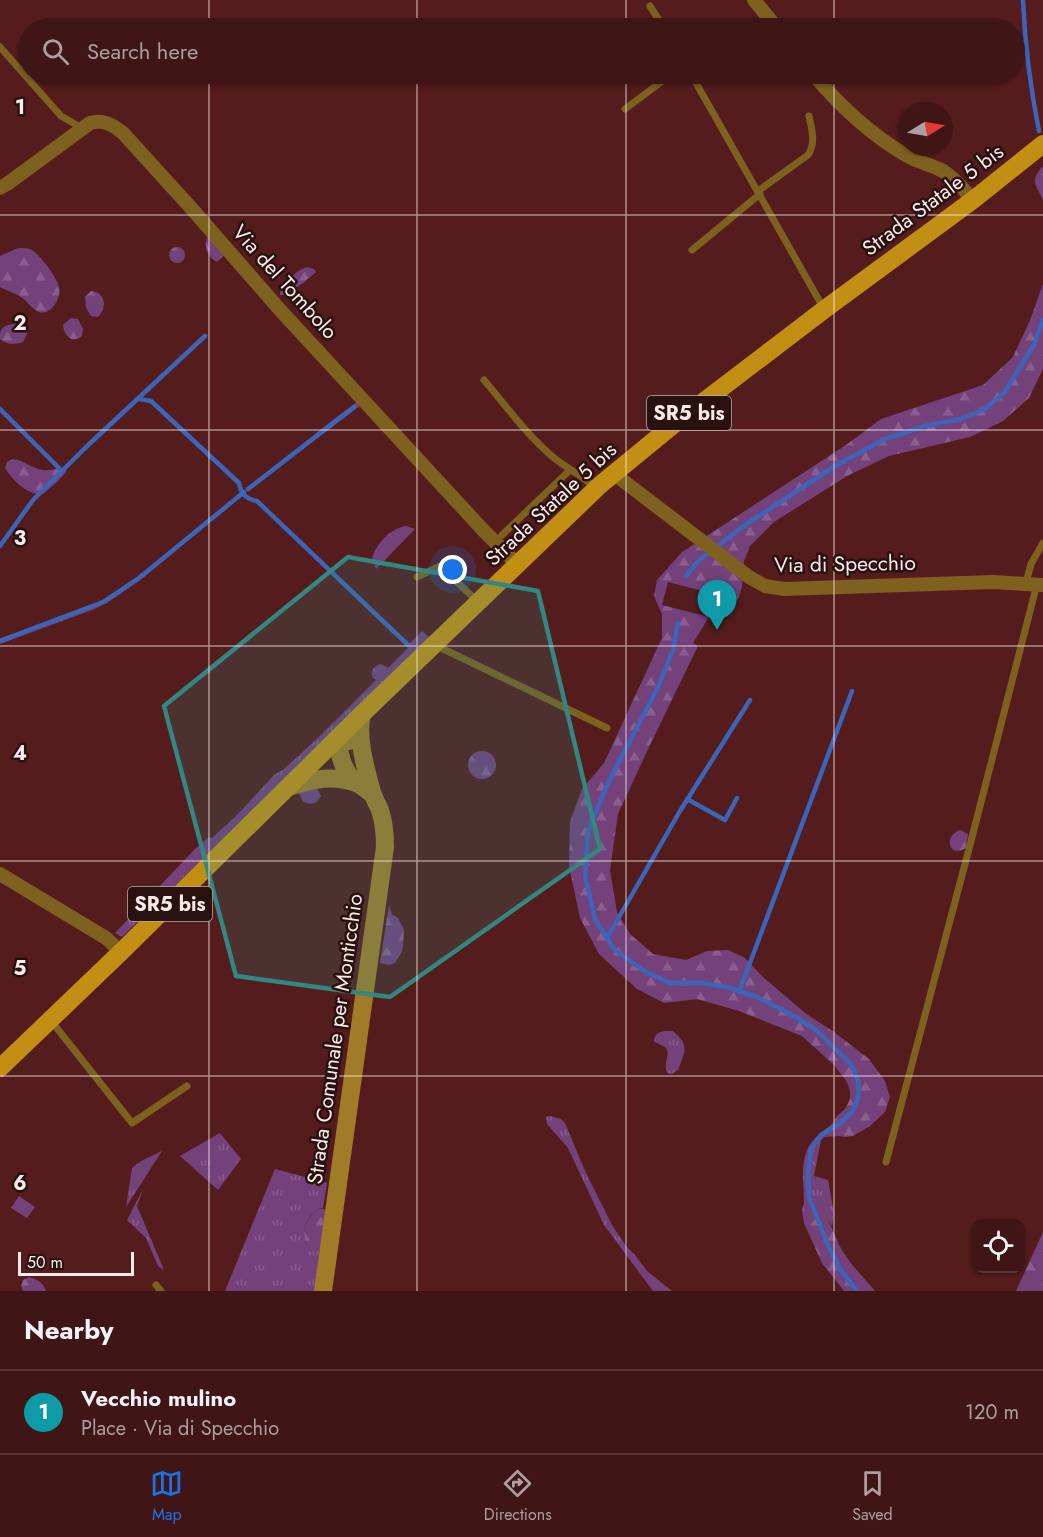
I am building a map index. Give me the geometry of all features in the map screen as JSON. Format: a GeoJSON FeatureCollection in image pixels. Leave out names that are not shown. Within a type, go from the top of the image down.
{"type":"FeatureCollection","features":[{"type":"Feature","properties":{"kind":"main road","name":"Strada Statale 5 bis"},"geometry":{"type":"LineString","coordinates":[[0,1068],[122,952],[362,714],[613,473],[825,309],[973,200],[1043,144]]}},
{"type":"Feature","properties":{"kind":"main road","name":"Strada Comunale per Monticchio"},"geometry":{"type":"LineString","coordinates":[[362,714],[359,732],[366,766],[366,789]]}},
{"type":"Feature","properties":{"kind":"main road","name":"Strada Comunale per Monticchio"},"geometry":{"type":"LineString","coordinates":[[323,1291],[385,837],[384,823],[366,789],[349,775],[338,748],[338,738],[353,744],[361,753],[366,766]]}},
{"type":"Feature","properties":{"kind":"main road"},"geometry":{"type":"LineString","coordinates":[[289,787],[313,779],[329,777],[343,779],[366,789]]}},
{"type":"Feature","properties":{"kind":"street"},"geometry":{"type":"LineString","coordinates":[[754,0],[769,18]]}},
{"type":"Feature","properties":{"kind":"street"},"geometry":{"type":"LineString","coordinates":[[822,84],[855,118],[903,154],[945,172],[973,200]]}},
{"type":"Feature","properties":{"kind":"street","name":"Via del Tombolo"},"geometry":{"type":"LineString","coordinates":[[1,188],[90,123],[97,121],[107,123],[123,133],[281,311],[518,566]]}},
{"type":"Feature","properties":{"kind":"street","name":"Via di Specchio"},"geometry":{"type":"LineString","coordinates":[[613,473],[749,577],[768,587],[783,589],[993,582],[1035,584]]}},
{"type":"Feature","properties":{"kind":"street"},"geometry":{"type":"LineString","coordinates":[[0,874],[106,938],[122,952]]}},
{"type":"Feature","properties":{"kind":"lane"},"geometry":{"type":"LineString","coordinates":[[650,6],[658,18]]}},
{"type":"Feature","properties":{"kind":"lane"},"geometry":{"type":"LineString","coordinates":[[0,47],[18,67]]}},
{"type":"Feature","properties":{"kind":"lane"},"geometry":{"type":"LineString","coordinates":[[33,84],[61,116],[82,128]]}},
{"type":"Feature","properties":{"kind":"lane"},"geometry":{"type":"LineString","coordinates":[[625,109],[659,84]]}},
{"type":"Feature","properties":{"kind":"lane"},"geometry":{"type":"LineString","coordinates":[[697,84],[825,309]]}},
{"type":"Feature","properties":{"kind":"lane"},"geometry":{"type":"LineString","coordinates":[[692,250],[759,192],[808,155],[812,149],[813,140],[809,116]]}},
{"type":"Feature","properties":{"kind":"lane"},"geometry":{"type":"LineString","coordinates":[[484,381],[539,444],[596,489]]}},
{"type":"Feature","properties":{"kind":"lane"},"geometry":{"type":"LineString","coordinates":[[502,535],[570,470]]}},
{"type":"Feature","properties":{"kind":"lane"},"geometry":{"type":"LineString","coordinates":[[886,1162],[969,849],[1035,584],[1031,564],[1043,543]]}},
{"type":"Feature","properties":{"kind":"lane"},"geometry":{"type":"LineString","coordinates":[[417,577],[440,566],[479,603]]}},
{"type":"Feature","properties":{"kind":"lane"},"geometry":{"type":"LineString","coordinates":[[435,645],[607,728]]}},
{"type":"Feature","properties":{"kind":"lane"},"geometry":{"type":"LineString","coordinates":[[50,1020],[132,1123],[186,1086]]}},
{"type":"Feature","properties":{"kind":"highlighted area"},"geometry":{"type":"Polygon","coordinates":[[[348,557],[538,591],[600,849],[390,997],[236,976],[164,706],[348,557]]]}},
{"type":"Feature","properties":{"kind":"green space"},"geometry":{"type":"Polygon","coordinates":[[[1043,167],[1043,200],[1035,180],[1043,167]]]}},
{"type":"Feature","properties":{"kind":"green space"},"geometry":{"type":"Polygon","coordinates":[[[208,236],[232,248],[217,262],[207,251],[208,236]]]}},
{"type":"Feature","properties":{"kind":"green space"},"geometry":{"type":"Polygon","coordinates":[[[177,247],[183,249],[185,255],[183,261],[177,263],[171,261],[169,255],[171,249],[177,247]]]}},
{"type":"Feature","properties":{"kind":"green space"},"geometry":{"type":"Polygon","coordinates":[[[18,248],[29,249],[36,253],[57,282],[59,296],[55,305],[48,311],[39,312],[21,297],[0,287],[0,256],[18,248]]]}},
{"type":"Feature","properties":{"kind":"green space"},"geometry":{"type":"Polygon","coordinates":[[[307,267],[316,272],[285,295],[280,295],[280,289],[286,282],[295,273],[307,267]]]}},
{"type":"Feature","properties":{"kind":"green space"},"geometry":{"type":"Polygon","coordinates":[[[1043,284],[1043,369],[1029,398],[1003,421],[970,437],[889,456],[847,476],[774,522],[750,546],[744,561],[742,587],[738,600],[668,582],[662,605],[709,617],[693,643],[698,646],[618,814],[610,870],[617,912],[630,934],[653,954],[686,960],[707,951],[728,950],[745,958],[763,977],[805,1013],[869,1059],[885,1081],[890,1097],[885,1112],[870,1126],[853,1136],[839,1136],[834,1130],[833,1123],[850,1099],[847,1082],[834,1065],[802,1036],[739,1011],[697,999],[664,1003],[637,989],[599,954],[580,918],[569,866],[570,822],[582,789],[604,763],[662,638],[662,614],[654,596],[657,580],[682,552],[846,445],[881,419],[983,385],[1013,357],[1043,284]]]}},
{"type":"Feature","properties":{"kind":"green space"},"geometry":{"type":"Polygon","coordinates":[[[91,291],[100,294],[104,301],[103,309],[98,317],[91,316],[86,308],[85,297],[91,291]]]}},
{"type":"Feature","properties":{"kind":"green space"},"geometry":{"type":"Polygon","coordinates":[[[71,318],[78,319],[83,329],[82,336],[75,339],[69,338],[63,325],[71,318]]]}},
{"type":"Feature","properties":{"kind":"green space"},"geometry":{"type":"Polygon","coordinates":[[[13,324],[25,329],[27,334],[23,342],[11,344],[0,339],[2,328],[13,324]]]}},
{"type":"Feature","properties":{"kind":"green space"},"geometry":{"type":"Polygon","coordinates":[[[150,399],[239,482],[245,494],[256,500],[408,645],[422,631],[430,638],[122,937],[115,933],[195,849],[209,837],[212,838],[238,814],[275,774],[283,770],[320,736],[409,647],[256,502],[243,495],[139,581],[107,603],[0,644],[0,639],[105,600],[131,582],[241,493],[238,484],[151,402],[146,401],[150,399]]]}},
{"type":"Feature","properties":{"kind":"green space"},"geometry":{"type":"Polygon","coordinates":[[[358,401],[361,405],[248,489],[325,426],[358,401]]]}},
{"type":"Feature","properties":{"kind":"green space"},"geometry":{"type":"Polygon","coordinates":[[[0,408],[59,467],[57,468],[0,411],[0,408]]]}},
{"type":"Feature","properties":{"kind":"green space"},"geometry":{"type":"Polygon","coordinates":[[[13,459],[42,470],[67,471],[43,494],[37,494],[21,486],[8,473],[5,468],[7,462],[13,459]]]}},
{"type":"Feature","properties":{"kind":"green space"},"geometry":{"type":"Polygon","coordinates":[[[406,526],[415,529],[376,569],[372,558],[377,547],[390,533],[406,526]]]}},
{"type":"Feature","properties":{"kind":"green space"},"geometry":{"type":"Polygon","coordinates":[[[380,664],[387,667],[390,672],[380,680],[376,680],[373,678],[372,671],[380,664]]]}},
{"type":"Feature","properties":{"kind":"green space"},"geometry":{"type":"Polygon","coordinates":[[[482,751],[492,755],[496,765],[492,775],[482,779],[472,775],[468,765],[472,755],[482,751]]]}},
{"type":"Feature","properties":{"kind":"green space"},"geometry":{"type":"Polygon","coordinates":[[[316,787],[321,796],[317,802],[310,804],[303,802],[299,793],[316,787]]]}},
{"type":"Feature","properties":{"kind":"green space"},"geometry":{"type":"Polygon","coordinates":[[[960,830],[968,834],[966,848],[956,851],[950,846],[950,842],[954,833],[960,830]]]}},
{"type":"Feature","properties":{"kind":"green space"},"geometry":{"type":"Polygon","coordinates":[[[389,905],[392,914],[398,918],[404,930],[402,952],[395,963],[389,965],[380,963],[389,905]]]}},
{"type":"Feature","properties":{"kind":"green space"},"geometry":{"type":"Polygon","coordinates":[[[673,1031],[684,1044],[684,1053],[678,1070],[672,1074],[667,1073],[668,1051],[654,1042],[657,1034],[673,1031]]]}},
{"type":"Feature","properties":{"kind":"green space"},"geometry":{"type":"Polygon","coordinates":[[[546,1117],[561,1119],[565,1123],[585,1171],[612,1225],[626,1246],[647,1271],[672,1291],[653,1291],[604,1225],[568,1148],[547,1124],[546,1117]]]}},
{"type":"Feature","properties":{"kind":"green space"},"geometry":{"type":"Polygon","coordinates":[[[833,1123],[834,1130],[839,1136],[825,1137],[821,1140],[814,1176],[828,1180],[834,1213],[832,1226],[818,1204],[804,1203],[803,1178],[804,1161],[810,1145],[833,1123]]]}},
{"type":"Feature","properties":{"kind":"green space"},"geometry":{"type":"Polygon","coordinates":[[[220,1133],[241,1159],[218,1190],[180,1156],[220,1133]]]}},
{"type":"Feature","properties":{"kind":"green space"},"geometry":{"type":"Polygon","coordinates":[[[162,1151],[126,1207],[132,1168],[162,1151]]]}},
{"type":"Feature","properties":{"kind":"green space"},"geometry":{"type":"Polygon","coordinates":[[[275,1169],[327,1183],[323,1208],[308,1219],[305,1234],[306,1245],[323,1245],[318,1291],[225,1291],[275,1169]]]}},
{"type":"Feature","properties":{"kind":"green space"},"geometry":{"type":"Polygon","coordinates":[[[143,1189],[137,1206],[164,1270],[158,1266],[146,1238],[127,1220],[143,1189]]]}},
{"type":"Feature","properties":{"kind":"green space"},"geometry":{"type":"Polygon","coordinates":[[[19,1196],[35,1207],[27,1218],[11,1208],[19,1196]]]}},
{"type":"Feature","properties":{"kind":"green space"},"geometry":{"type":"Polygon","coordinates":[[[814,1200],[819,1205],[845,1255],[875,1291],[844,1291],[822,1263],[804,1223],[802,1210],[804,1203],[814,1200]]]}},
{"type":"Feature","properties":{"kind":"green space"},"geometry":{"type":"Polygon","coordinates":[[[320,1208],[328,1211],[326,1232],[323,1244],[319,1250],[314,1251],[309,1249],[304,1235],[311,1217],[320,1208]]]}},
{"type":"Feature","properties":{"kind":"green space"},"geometry":{"type":"Polygon","coordinates":[[[1043,1232],[1043,1291],[1016,1291],[1043,1232]]]}},
{"type":"Feature","properties":{"kind":"green space"},"geometry":{"type":"Polygon","coordinates":[[[29,1277],[40,1282],[46,1291],[23,1291],[21,1286],[23,1280],[29,1277]]]}},
{"type":"Feature","properties":{"kind":"waterway"},"geometry":{"type":"LineString","coordinates":[[1023,0],[1024,18]]}},
{"type":"Feature","properties":{"kind":"waterway"},"geometry":{"type":"LineString","coordinates":[[1025,34],[1039,131]]}},
{"type":"Feature","properties":{"kind":"waterway"},"geometry":{"type":"LineString","coordinates":[[719,545],[835,466],[885,439],[925,426],[961,419],[985,409],[1004,393],[1035,343],[1043,320]]}},
{"type":"Feature","properties":{"kind":"waterway"},"geometry":{"type":"LineString","coordinates":[[0,546],[33,500],[205,336]]}},
{"type":"Feature","properties":{"kind":"waterway"},"geometry":{"type":"LineString","coordinates":[[139,399],[151,401],[239,483],[245,495],[257,501],[408,645]]}},
{"type":"Feature","properties":{"kind":"waterway"},"geometry":{"type":"LineString","coordinates":[[248,489],[354,407]]}},
{"type":"Feature","properties":{"kind":"waterway"},"geometry":{"type":"LineString","coordinates":[[0,409],[62,471]]}},
{"type":"Feature","properties":{"kind":"waterway"},"geometry":{"type":"LineString","coordinates":[[0,641],[103,602],[139,578],[244,492]]}},
{"type":"Feature","properties":{"kind":"waterway"},"geometry":{"type":"LineString","coordinates":[[686,576],[707,554]]}},
{"type":"Feature","properties":{"kind":"waterway"},"geometry":{"type":"LineString","coordinates":[[678,623],[673,650],[658,687],[607,785],[588,832],[585,876],[595,919],[614,949],[644,971],[670,983],[701,983],[727,987],[757,997],[816,1030],[850,1063],[856,1074],[859,1088],[857,1102],[852,1112],[821,1135],[811,1149],[808,1173],[809,1197],[827,1243],[840,1269],[857,1291]]}},
{"type":"Feature","properties":{"kind":"waterway"},"geometry":{"type":"LineString","coordinates":[[739,992],[852,691]]}},
{"type":"Feature","properties":{"kind":"waterway"},"geometry":{"type":"LineString","coordinates":[[607,938],[680,811],[750,700]]}},
{"type":"Feature","properties":{"kind":"waterway"},"geometry":{"type":"LineString","coordinates":[[687,799],[725,820],[737,798]]}},
{"type":"Feature","properties":{"kind":"place","name":"Vecchio mulino"},"geometry":{"type":"Point","coordinates":[717,630]}}]}
